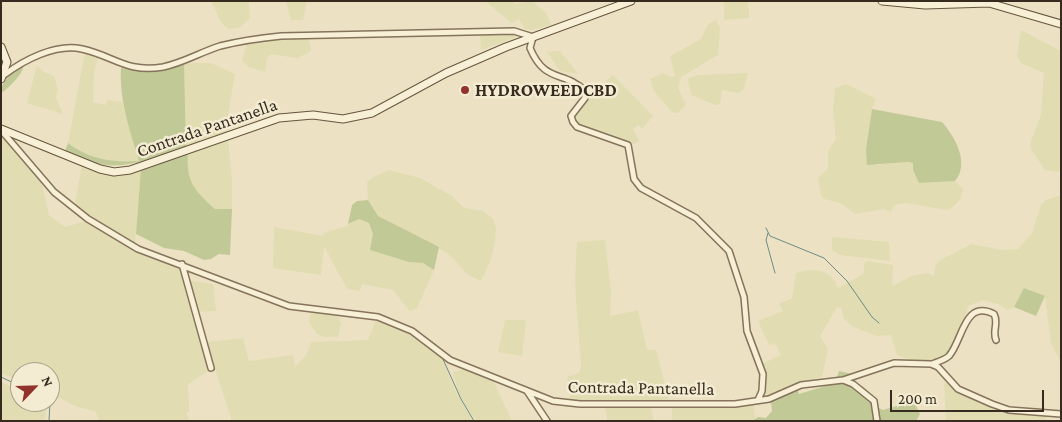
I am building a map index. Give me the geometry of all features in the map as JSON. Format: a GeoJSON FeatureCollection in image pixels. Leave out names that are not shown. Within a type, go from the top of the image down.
{"type":"FeatureCollection","features":[{"type":"Feature","properties":{"kind":"street","name":"Contrada Pantanella"},"geometry":{"type":"LineString","coordinates":[[1,130],[100,170],[114,172],[130,170],[279,118],[306,115],[343,119],[372,113],[446,73],[533,37],[631,1]]}},
{"type":"Feature","properties":{"kind":"street"},"geometry":{"type":"LineString","coordinates":[[882,1],[925,5],[989,3],[1061,24]]}},
{"type":"Feature","properties":{"kind":"street"},"geometry":{"type":"LineString","coordinates":[[3,77],[22,62],[69,47],[83,49],[140,69],[180,63],[220,46],[251,39],[306,34],[514,31],[533,37],[530,48],[540,67],[547,73],[578,85],[585,92],[585,98],[571,116],[577,127],[628,145],[634,179],[641,188],[696,218],[728,251],[744,296],[747,331],[763,374],[762,391],[758,400]]}},
{"type":"Feature","properties":{"kind":"street"},"geometry":{"type":"LineString","coordinates":[[1,47],[6,57],[3,77]]}},
{"type":"Feature","properties":{"kind":"street","name":"Contrada Pantanella"},"geometry":{"type":"LineString","coordinates":[[1,130],[54,192],[88,219],[138,249],[182,264],[289,306],[378,317],[412,332],[450,360],[553,401],[580,404],[735,404],[769,398],[801,385],[843,380],[894,363],[931,364]]}},
{"type":"Feature","properties":{"kind":"street"},"geometry":{"type":"LineString","coordinates":[[182,264],[211,368]]}},
{"type":"Feature","properties":{"kind":"street"},"geometry":{"type":"LineString","coordinates":[[931,364],[949,356],[962,333],[967,318],[972,313],[978,311],[994,314],[996,322],[993,333],[996,340]]}},
{"type":"Feature","properties":{"kind":"street"},"geometry":{"type":"LineString","coordinates":[[931,364],[938,366],[958,389],[992,404],[1009,410],[1061,414]]}},
{"type":"Feature","properties":{"kind":"street"},"geometry":{"type":"LineString","coordinates":[[843,380],[853,384],[874,401],[877,421]]}},
{"type":"Feature","properties":{"kind":"street"},"geometry":{"type":"LineString","coordinates":[[526,390],[547,421]]}},
{"type":"Feature","properties":{"kind":"shaded area"},"geometry":{"type":"Polygon","coordinates":[[[211,1],[249,1],[250,18],[239,28],[228,29],[221,22],[211,1]]]}},
{"type":"Feature","properties":{"kind":"shaded area"},"geometry":{"type":"Polygon","coordinates":[[[286,1],[307,1],[303,20],[291,20],[286,1]]]}},
{"type":"Feature","properties":{"kind":"shaded area"},"geometry":{"type":"Polygon","coordinates":[[[485,1],[512,1],[515,4],[532,1],[546,13],[551,25],[531,30],[525,29],[519,19],[512,23],[485,1]]]}},
{"type":"Feature","properties":{"kind":"shaded area"},"geometry":{"type":"Polygon","coordinates":[[[724,1],[748,1],[749,18],[724,20],[724,1]]]}},
{"type":"Feature","properties":{"kind":"shaded area"},"geometry":{"type":"Polygon","coordinates":[[[716,20],[720,28],[718,55],[681,77],[678,88],[686,105],[678,113],[672,112],[654,91],[650,79],[663,73],[671,77],[675,76],[670,56],[701,39],[708,24],[716,20]]]}},
{"type":"Feature","properties":{"kind":"shaded area"},"geometry":{"type":"Polygon","coordinates":[[[1021,30],[1061,51],[1061,170],[1057,172],[1045,170],[1031,149],[1030,144],[1041,115],[1044,73],[1021,63],[1017,56],[1021,30]]]}},
{"type":"Feature","properties":{"kind":"shaded area"},"geometry":{"type":"Polygon","coordinates":[[[517,32],[525,34],[481,50],[480,34],[517,32]]]}},
{"type":"Feature","properties":{"kind":"shaded area"},"geometry":{"type":"Polygon","coordinates":[[[308,35],[311,50],[308,53],[297,58],[270,54],[267,59],[265,72],[248,67],[242,60],[247,44],[253,41],[308,35]]]}},
{"type":"Feature","properties":{"kind":"shaded area"},"geometry":{"type":"Polygon","coordinates":[[[560,51],[578,74],[560,71],[547,52],[560,51]]]}},
{"type":"Feature","properties":{"kind":"shaded area"},"geometry":{"type":"Polygon","coordinates":[[[85,52],[98,56],[94,73],[93,102],[106,105],[107,100],[122,102],[139,161],[122,163],[99,158],[79,151],[68,143],[85,52]]]}},
{"type":"Feature","properties":{"kind":"shaded area"},"geometry":{"type":"Polygon","coordinates":[[[211,63],[235,74],[228,115],[228,133],[186,147],[184,64],[211,63]]]}},
{"type":"Feature","properties":{"kind":"shaded area"},"geometry":{"type":"Polygon","coordinates":[[[37,65],[42,71],[54,76],[58,90],[56,97],[63,114],[27,103],[37,65]]]}},
{"type":"Feature","properties":{"kind":"shaded area"},"geometry":{"type":"Polygon","coordinates":[[[748,73],[744,89],[739,93],[722,90],[720,104],[715,105],[692,95],[688,82],[689,78],[698,75],[748,73]]]}},
{"type":"Feature","properties":{"kind":"shaded area"},"geometry":{"type":"Polygon","coordinates":[[[613,75],[653,116],[642,129],[638,125],[633,129],[639,141],[634,144],[576,123],[573,113],[590,94],[613,75]]]}},
{"type":"Feature","properties":{"kind":"shaded area"},"geometry":{"type":"Polygon","coordinates":[[[846,84],[876,99],[872,109],[866,149],[875,165],[913,163],[913,170],[919,183],[955,181],[963,189],[961,198],[955,205],[947,210],[906,203],[895,205],[890,212],[884,209],[855,214],[841,203],[824,199],[821,195],[818,178],[828,169],[828,151],[836,139],[833,110],[835,88],[846,84]]]}},
{"type":"Feature","properties":{"kind":"shaded area"},"geometry":{"type":"Polygon","coordinates":[[[1,132],[41,180],[49,215],[65,227],[86,221],[138,251],[181,266],[210,370],[188,384],[189,411],[186,413],[190,421],[95,421],[99,419],[95,411],[77,407],[60,398],[60,362],[10,362],[10,376],[1,373],[1,132]]]}},
{"type":"Feature","properties":{"kind":"shaded area"},"geometry":{"type":"Polygon","coordinates":[[[228,138],[232,181],[232,209],[215,209],[195,191],[189,181],[187,167],[188,151],[228,138]]]}},
{"type":"Feature","properties":{"kind":"shaded area"},"geometry":{"type":"Polygon","coordinates":[[[82,163],[100,170],[141,168],[135,245],[75,205],[82,163]]]}},
{"type":"Feature","properties":{"kind":"shaded area"},"geometry":{"type":"Polygon","coordinates":[[[389,170],[420,178],[452,196],[464,208],[483,211],[493,219],[496,228],[495,241],[491,259],[481,281],[468,275],[449,254],[378,216],[368,200],[367,183],[372,178],[389,170]]]}},
{"type":"Feature","properties":{"kind":"shaded area"},"geometry":{"type":"Polygon","coordinates":[[[1061,195],[1061,369],[1060,361],[1051,343],[1045,297],[1025,288],[1014,307],[1008,310],[998,304],[983,300],[968,306],[963,326],[951,347],[944,356],[930,361],[910,360],[897,355],[891,335],[877,336],[853,327],[844,319],[841,308],[837,307],[820,336],[828,349],[822,377],[804,381],[762,398],[765,380],[762,364],[781,355],[775,343],[769,345],[758,321],[783,311],[779,304],[792,298],[796,273],[809,270],[821,271],[835,281],[838,288],[863,274],[865,262],[868,261],[893,265],[892,286],[912,276],[927,273],[934,276],[935,266],[939,261],[971,244],[1002,250],[1018,249],[1032,233],[1041,205],[1046,200],[1061,195]]]}},
{"type":"Feature","properties":{"kind":"shaded area"},"geometry":{"type":"Polygon","coordinates":[[[359,219],[369,223],[373,234],[409,262],[423,263],[434,270],[417,308],[410,311],[393,290],[362,284],[360,291],[347,289],[324,246],[321,275],[273,268],[274,227],[323,236],[324,233],[344,227],[359,219]]]}},
{"type":"Feature","properties":{"kind":"shaded area"},"geometry":{"type":"Polygon","coordinates":[[[832,237],[889,242],[890,261],[840,255],[832,250],[832,237]]]}},
{"type":"Feature","properties":{"kind":"shaded area"},"geometry":{"type":"Polygon","coordinates":[[[605,240],[611,291],[610,316],[638,310],[647,350],[656,350],[669,400],[571,400],[567,377],[579,373],[581,366],[575,285],[577,242],[605,240]]]}},
{"type":"Feature","properties":{"kind":"shaded area"},"geometry":{"type":"Polygon","coordinates":[[[188,280],[213,284],[216,311],[196,312],[188,280]]]}},
{"type":"Feature","properties":{"kind":"shaded area"},"geometry":{"type":"Polygon","coordinates":[[[311,311],[337,313],[341,323],[338,337],[323,337],[316,333],[309,322],[311,311]]]}},
{"type":"Feature","properties":{"kind":"shaded area"},"geometry":{"type":"Polygon","coordinates":[[[377,318],[411,332],[440,353],[455,390],[473,421],[232,421],[206,342],[243,338],[249,361],[293,355],[295,367],[307,354],[311,342],[368,340],[377,318]]]}},
{"type":"Feature","properties":{"kind":"shaded area"},"geometry":{"type":"Polygon","coordinates":[[[505,320],[526,320],[522,356],[498,352],[505,320]]]}},
{"type":"Feature","properties":{"kind":"shaded area"},"geometry":{"type":"Polygon","coordinates":[[[465,369],[492,378],[512,421],[477,421],[459,394],[452,372],[465,369]]]}},
{"type":"Feature","properties":{"kind":"shaded area"},"geometry":{"type":"Polygon","coordinates":[[[1,382],[10,386],[10,412],[46,412],[45,421],[1,421],[1,382]]]}},
{"type":"Feature","properties":{"kind":"shaded area"},"geometry":{"type":"Polygon","coordinates":[[[944,382],[1000,409],[1046,414],[1047,421],[946,421],[944,382]]]}},
{"type":"Feature","properties":{"kind":"shaded area"},"geometry":{"type":"Polygon","coordinates":[[[651,403],[653,421],[608,421],[604,404],[651,403]]]}},
{"type":"Feature","properties":{"kind":"shaded area"},"geometry":{"type":"Polygon","coordinates":[[[753,403],[755,418],[752,421],[672,421],[672,405],[753,403]]]}},
{"type":"Feature","properties":{"kind":"green space"},"geometry":{"type":"Polygon","coordinates":[[[184,64],[186,147],[132,164],[120,165],[98,164],[65,151],[68,143],[84,153],[102,159],[139,161],[123,103],[121,68],[147,71],[184,64]]]}},
{"type":"Feature","properties":{"kind":"green space"},"geometry":{"type":"Polygon","coordinates":[[[23,66],[15,80],[1,93],[3,84],[8,77],[23,66]]]}},
{"type":"Feature","properties":{"kind":"green space"},"geometry":{"type":"Polygon","coordinates":[[[872,109],[942,122],[952,135],[961,158],[959,174],[955,181],[919,183],[913,170],[913,163],[908,162],[867,165],[866,149],[872,109]]]}},
{"type":"Feature","properties":{"kind":"green space"},"geometry":{"type":"Polygon","coordinates":[[[188,151],[188,170],[196,190],[215,209],[232,209],[230,255],[219,254],[211,259],[204,260],[184,251],[164,248],[136,234],[141,168],[188,151]]]}},
{"type":"Feature","properties":{"kind":"green space"},"geometry":{"type":"Polygon","coordinates":[[[368,200],[378,216],[439,247],[434,270],[423,263],[409,262],[370,250],[373,234],[369,223],[359,219],[348,224],[352,205],[357,201],[368,200]]]}},
{"type":"Feature","properties":{"kind":"green space"},"geometry":{"type":"Polygon","coordinates":[[[1024,288],[1045,296],[1036,316],[1014,307],[1024,288]]]}},
{"type":"Feature","properties":{"kind":"green space"},"geometry":{"type":"Polygon","coordinates":[[[839,371],[852,374],[849,380],[866,389],[872,397],[875,406],[883,410],[910,402],[916,406],[920,414],[916,421],[752,421],[758,417],[766,418],[772,411],[771,402],[797,388],[799,394],[835,383],[839,371]]]}},
{"type":"Feature","properties":{"kind":"waterway"},"geometry":{"type":"LineString","coordinates":[[766,228],[770,236],[824,258],[847,281],[872,317],[879,323]]}},
{"type":"Feature","properties":{"kind":"waterway"},"geometry":{"type":"LineString","coordinates":[[768,233],[766,240],[775,273]]}},
{"type":"Feature","properties":{"kind":"waterway"},"geometry":{"type":"LineString","coordinates":[[442,357],[461,399],[474,421]]}},
{"type":"Feature","properties":{"kind":"waterway"},"geometry":{"type":"LineString","coordinates":[[1,377],[10,381]]}},
{"type":"Feature","properties":{"kind":"waterway"},"geometry":{"type":"LineString","coordinates":[[49,412],[49,421]]}},
{"type":"Feature","properties":{"kind":"place","name":"HYDROWEEDCBD"},"geometry":{"type":"Point","coordinates":[465,90]}}]}
